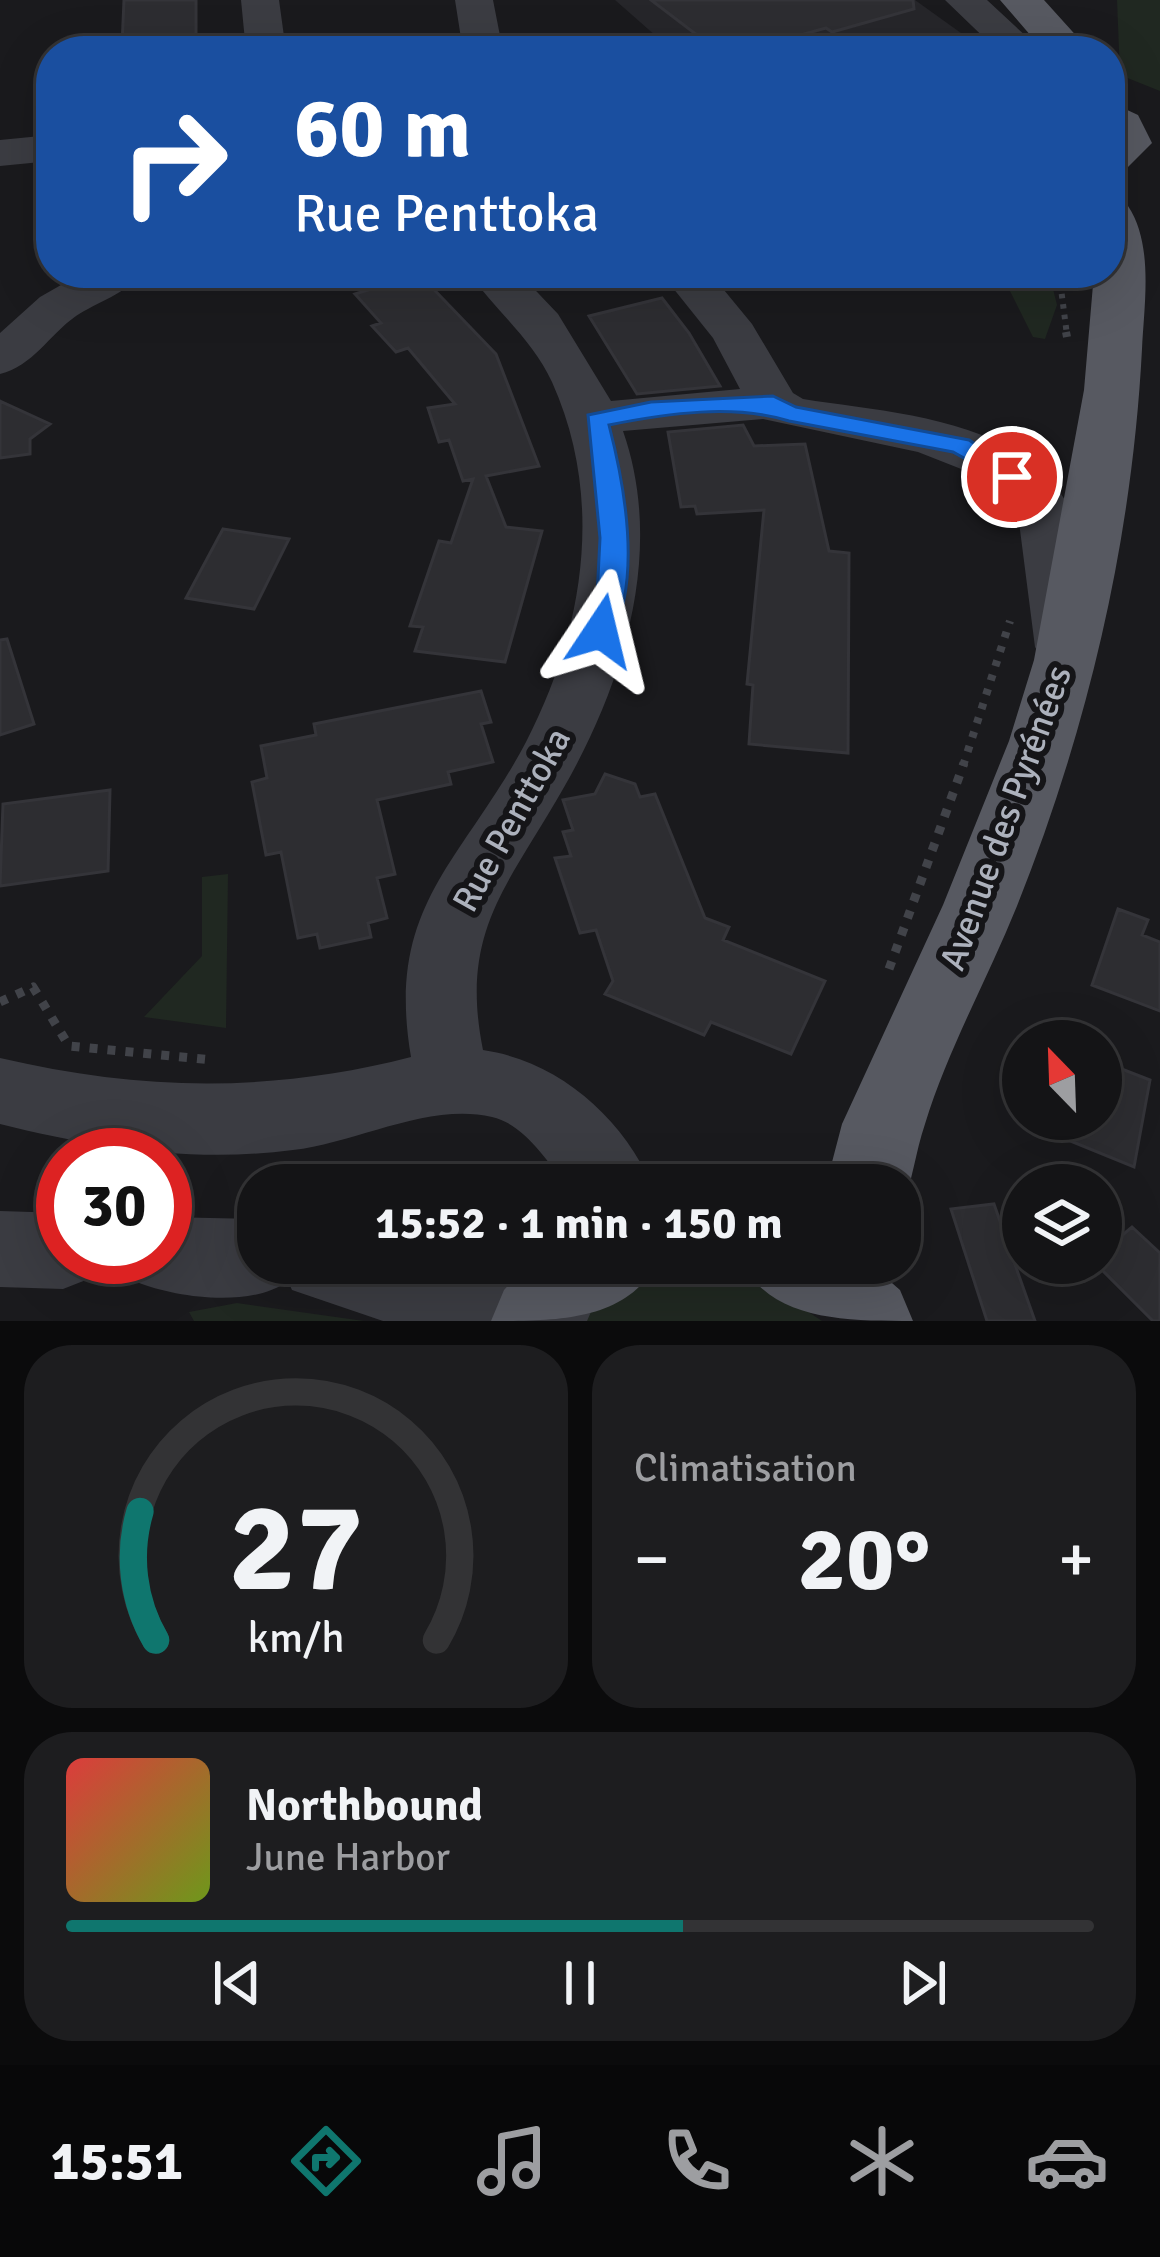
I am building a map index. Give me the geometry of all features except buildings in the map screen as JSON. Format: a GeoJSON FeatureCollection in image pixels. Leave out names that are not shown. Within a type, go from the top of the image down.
{"type":"FeatureCollection","features":[{"type":"Feature","properties":{"kind":"main road"},"geometry":{"type":"LineString","coordinates":[[999,0],[1031,36]]}},
{"type":"Feature","properties":{"kind":"main road"},"geometry":{"type":"LineString","coordinates":[[1021,0],[1054,36]]}},
{"type":"Feature","properties":{"kind":"main road","name":"Avenue des Pyrénées"},"geometry":{"type":"LineString","coordinates":[[862,1164],[980,905],[1043,741],[1067,660],[1112,390],[1118,288]]}},
{"type":"Feature","properties":{"kind":"main road"},"geometry":{"type":"LineString","coordinates":[[826,1284],[871,1321]]}},
{"type":"Feature","properties":{"kind":"main road"},"geometry":{"type":"LineString","coordinates":[[868,1284],[871,1321]]}},
{"type":"Feature","properties":{"kind":"street"},"geometry":{"type":"LineString","coordinates":[[260,0],[264,36]]}},
{"type":"Feature","properties":{"kind":"street"},"geometry":{"type":"LineString","coordinates":[[474,0],[480,36]]}},
{"type":"Feature","properties":{"kind":"street"},"geometry":{"type":"LineString","coordinates":[[964,0],[1005,36]]}},
{"type":"Feature","properties":{"kind":"street"},"geometry":{"type":"LineString","coordinates":[[0,153],[36,149]]}},
{"type":"Feature","properties":{"kind":"street"},"geometry":{"type":"LineString","coordinates":[[0,358],[57,307],[91,288]]}},
{"type":"Feature","properties":{"kind":"street","name":"Rue Penttoka"},"geometry":{"type":"LineString","coordinates":[[452,1082],[440,966],[450,931],[554,749],[592,665],[610,597],[610,475],[596,420],[551,337],[507,288]]}},
{"type":"Feature","properties":{"kind":"street"},"geometry":{"type":"LineString","coordinates":[[697,288],[735,334],[773,403],[789,413],[960,446],[1012,477],[1043,509],[1067,660]]}},
{"type":"Feature","properties":{"kind":"street"},"geometry":{"type":"LineString","coordinates":[[596,420],[651,409],[773,403]]}},
{"type":"Feature","properties":{"kind":"street"},"geometry":{"type":"LineString","coordinates":[[0,1091],[109,1113],[234,1121],[327,1112],[452,1082],[506,1086],[548,1107],[587,1164]]}},
{"type":"Feature","properties":{"kind":"street"},"geometry":{"type":"LineString","coordinates":[[0,1250],[36,1251]]}},
{"type":"Feature","properties":{"kind":"street"},"geometry":{"type":"LineString","coordinates":[[192,1256],[237,1257]]}},
{"type":"Feature","properties":{"kind":"street"},"geometry":{"type":"LineString","coordinates":[[386,1284],[425,1306],[497,1304],[569,1286]]}},
{"type":"Feature","properties":{"kind":"path"},"geometry":{"type":"LineString","coordinates":[[886,976],[987,701],[1016,599]]}},
{"type":"Feature","properties":{"kind":"path"},"geometry":{"type":"LineString","coordinates":[[0,1003],[33,987],[69,1046],[224,1061]]}},
{"type":"Feature","properties":{"kind":"shaded area"},"geometry":{"type":"Polygon","coordinates":[[[615,0],[915,0],[965,36],[656,36],[615,0]]]}},
{"type":"Feature","properties":{"kind":"shaded area"},"geometry":{"type":"Polygon","coordinates":[[[1117,0],[1160,0],[1160,91],[1125,77],[1125,36],[1118,36],[1117,0]]]}},
{"type":"Feature","properties":{"kind":"shaded area"},"geometry":{"type":"Polygon","coordinates":[[[1008,288],[1053,288],[1057,305],[1045,339],[1033,337],[1008,288]]]}},
{"type":"Feature","properties":{"kind":"shaded area"},"geometry":{"type":"Polygon","coordinates":[[[228,874],[226,1028],[144,1017],[202,956],[202,877],[228,874]]]}},
{"type":"Feature","properties":{"kind":"shaded area"},"geometry":{"type":"Polygon","coordinates":[[[754,1284],[772,1288],[822,1321],[572,1321],[631,1286],[754,1284]]]}},
{"type":"Feature","properties":{"kind":"shaded area"},"geometry":{"type":"Polygon","coordinates":[[[237,1303],[364,1321],[194,1321],[189,1312],[237,1303]]]}},
{"type":"Feature","properties":{"kind":"route"},"geometry":{"type":"LineString","coordinates":[[601,631],[610,597],[613,538],[610,475],[596,420],[651,409],[773,403],[789,413],[960,446],[1012,477]]}}]}
